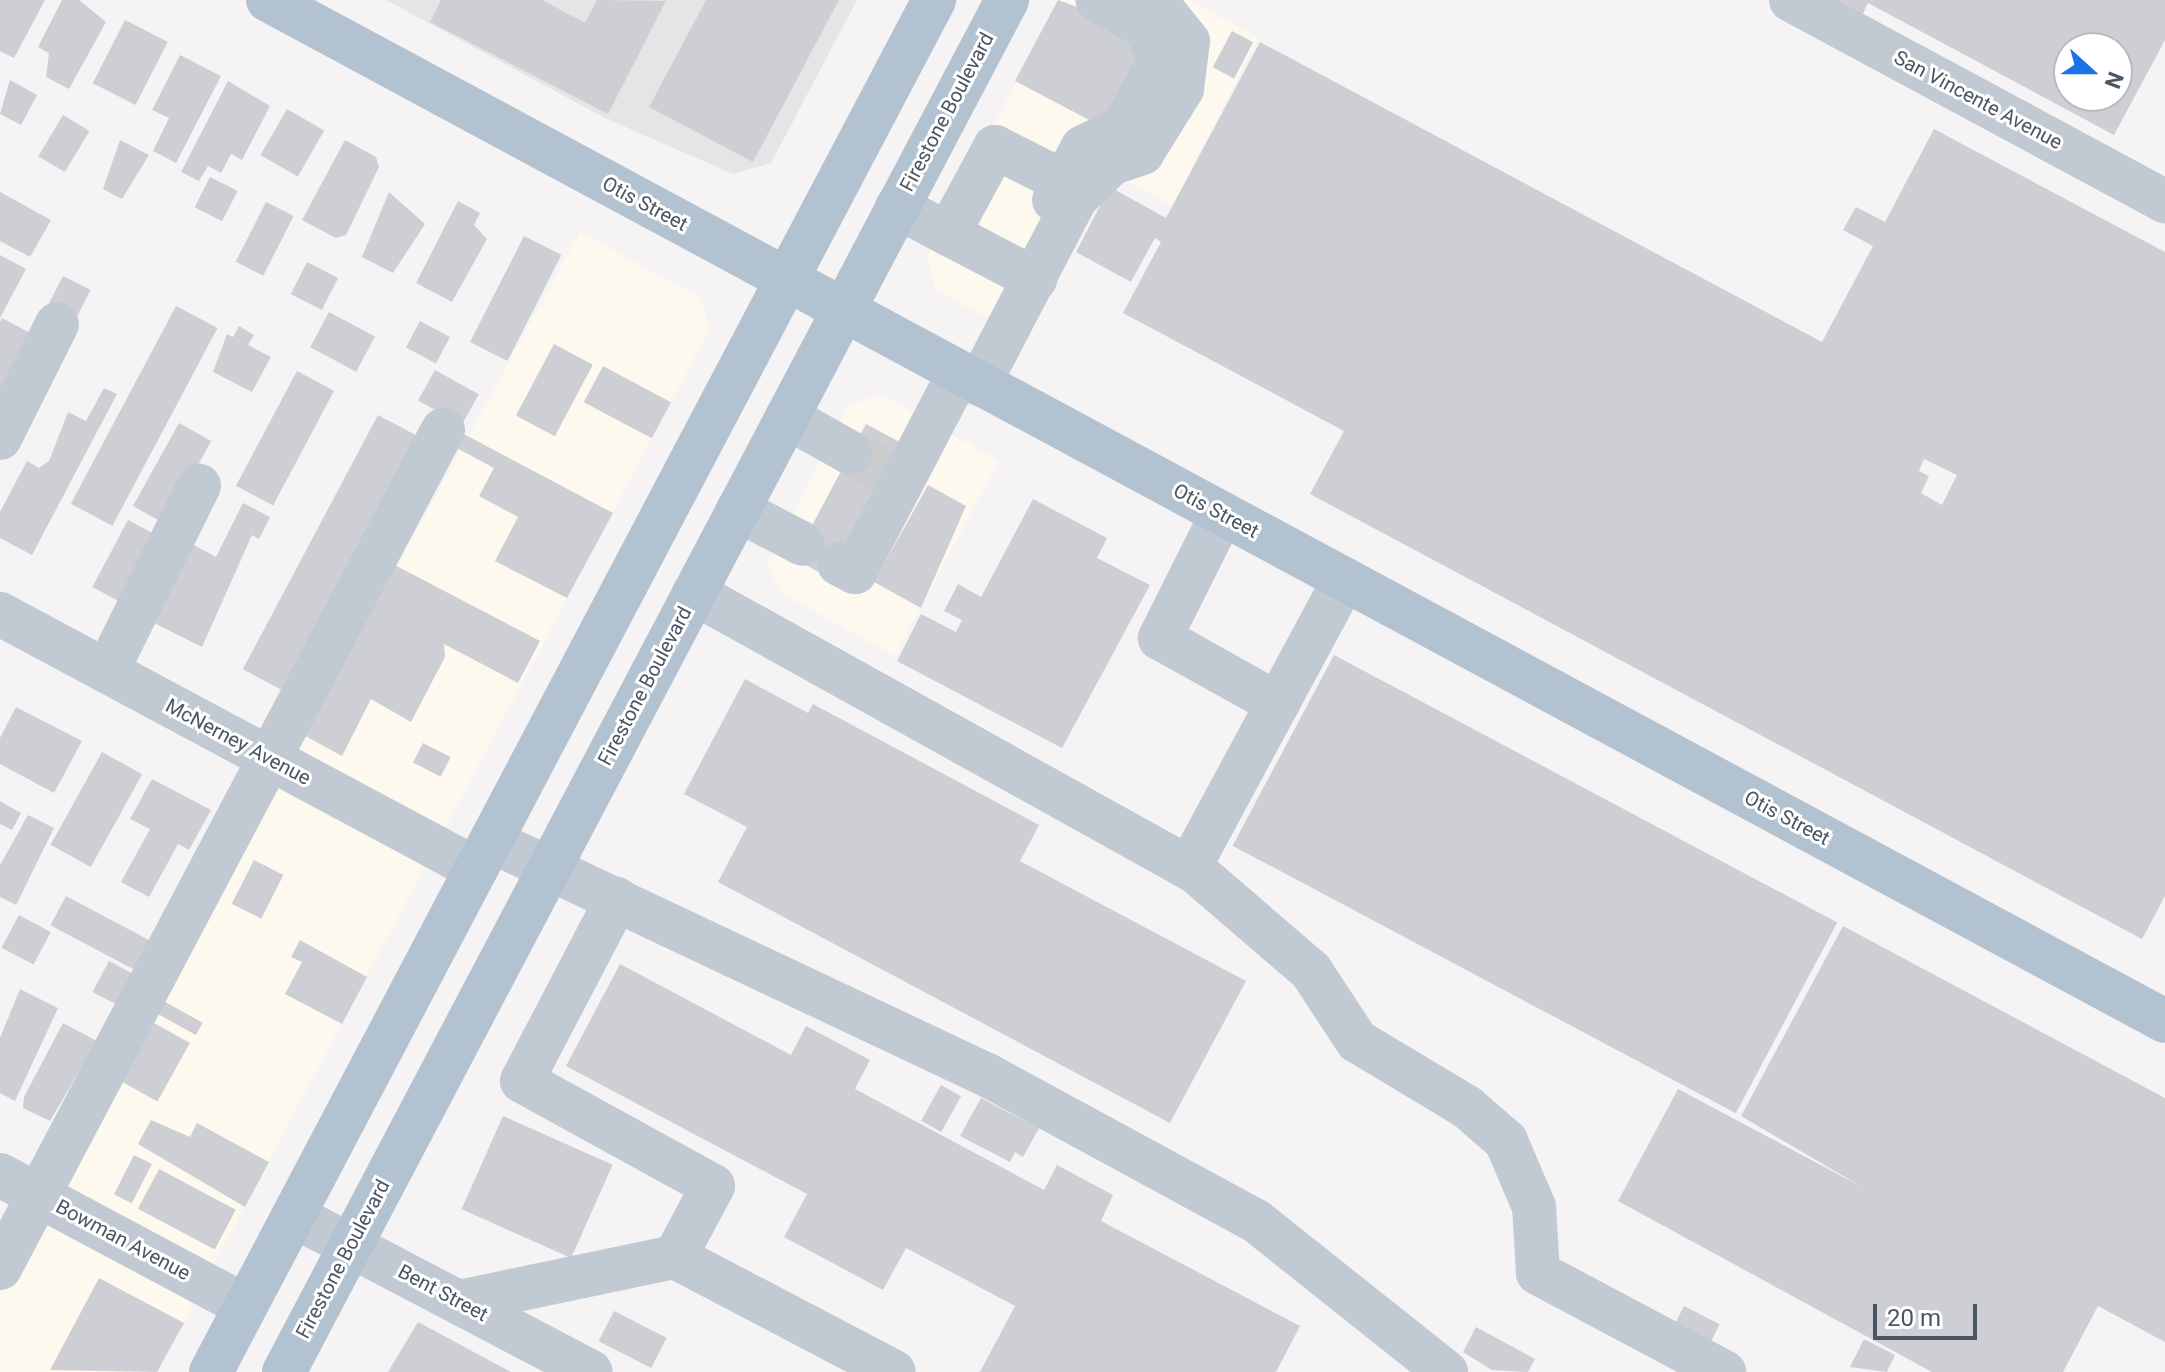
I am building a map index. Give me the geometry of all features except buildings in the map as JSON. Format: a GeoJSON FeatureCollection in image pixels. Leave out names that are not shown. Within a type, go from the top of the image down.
{"type":"FeatureCollection","features":[{"type":"Feature","properties":{"kind":"main road","name":"Otis Street"},"geometry":{"type":"LineString","coordinates":[[268,0],[2165,1021]]}},
{"type":"Feature","properties":{"kind":"main road"},"geometry":{"type":"LineString","coordinates":[[211,1372],[934,0]]}},
{"type":"Feature","properties":{"kind":"main road","name":"Firestone Boulevard"},"geometry":{"type":"LineString","coordinates":[[284,1372],[1007,0]]}},
{"type":"Feature","properties":{"kind":"street"},"geometry":{"type":"LineString","coordinates":[[738,510],[855,572],[880,469],[969,379],[1073,186],[1083,147],[1123,128],[1156,67],[1157,48],[1142,25],[1097,0]]}},
{"type":"Feature","properties":{"kind":"street"},"geometry":{"type":"LineString","coordinates":[[1073,186],[1112,163],[1142,153],[1182,89],[1188,41],[1163,10],[1144,0]]}},
{"type":"Feature","properties":{"kind":"street","name":"San Vincente Avenue"},"geometry":{"type":"LineString","coordinates":[[1791,0],[2165,201]]}},
{"type":"Feature","properties":{"kind":"street"},"geometry":{"type":"LineString","coordinates":[[948,234],[995,147],[1073,186]]}},
{"type":"Feature","properties":{"kind":"street"},"geometry":{"type":"LineString","coordinates":[[897,207],[1027,275]]}},
{"type":"Feature","properties":{"kind":"street"},"geometry":{"type":"LineString","coordinates":[[0,438],[57,324]]}},
{"type":"Feature","properties":{"kind":"street"},"geometry":{"type":"LineString","coordinates":[[787,417],[880,469]]}},
{"type":"Feature","properties":{"kind":"street"},"geometry":{"type":"LineString","coordinates":[[0,1268],[443,430]]}},
{"type":"Feature","properties":{"kind":"street"},"geometry":{"type":"LineString","coordinates":[[107,671],[199,486]]}},
{"type":"Feature","properties":{"kind":"street"},"geometry":{"type":"LineString","coordinates":[[1222,514],[1160,638],[1278,704]]}},
{"type":"Feature","properties":{"kind":"street"},"geometry":{"type":"LineString","coordinates":[[1189,868],[1344,580]]}},
{"type":"Feature","properties":{"kind":"street"},"geometry":{"type":"LineString","coordinates":[[694,593],[1189,868],[1311,971],[1357,1041],[1467,1107],[1506,1141],[1534,1207],[1538,1273],[1724,1372]]}},
{"type":"Feature","properties":{"kind":"street","name":"McNerney Avenue"},"geometry":{"type":"LineString","coordinates":[[0,614],[269,759],[484,855],[547,871],[617,899],[989,1076],[1256,1221],[1446,1372]]}},
{"type":"Feature","properties":{"kind":"street"},"geometry":{"type":"LineString","coordinates":[[617,899],[522,1081],[713,1186],[675,1257]]}},
{"type":"Feature","properties":{"kind":"street","name":"Bowman Avenue"},"geometry":{"type":"LineString","coordinates":[[0,1175],[245,1306]]}},
{"type":"Feature","properties":{"kind":"street","name":"Bent Street"},"geometry":{"type":"LineString","coordinates":[[294,1216],[591,1372]]}},
{"type":"Feature","properties":{"kind":"street"},"geometry":{"type":"LineString","coordinates":[[459,1302],[675,1257],[894,1372]]}},
{"type":"Feature","properties":{"kind":"shaded area"},"geometry":{"type":"Polygon","coordinates":[[[386,0],[857,0],[771,163],[733,174],[605,118],[386,0]]]}},
{"type":"Feature","properties":{"kind":"shaded area"},"geometry":{"type":"Polygon","coordinates":[[[1058,0],[1189,0],[1259,38],[1172,206],[1111,173],[1027,340],[936,290],[927,256],[1058,0]]]}},
{"type":"Feature","properties":{"kind":"shaded area"},"geometry":{"type":"Polygon","coordinates":[[[580,232],[701,298],[709,330],[157,1372],[0,1372],[0,1293],[580,232]]]}},
{"type":"Feature","properties":{"kind":"shaded area"},"geometry":{"type":"Polygon","coordinates":[[[880,394],[999,461],[895,656],[781,593],[767,565],[848,406],[880,394]]]}},
{"type":"Feature","properties":{"kind":"tunnel"},"geometry":{"type":"LineString","coordinates":[[851,453],[887,472]]}}]}
